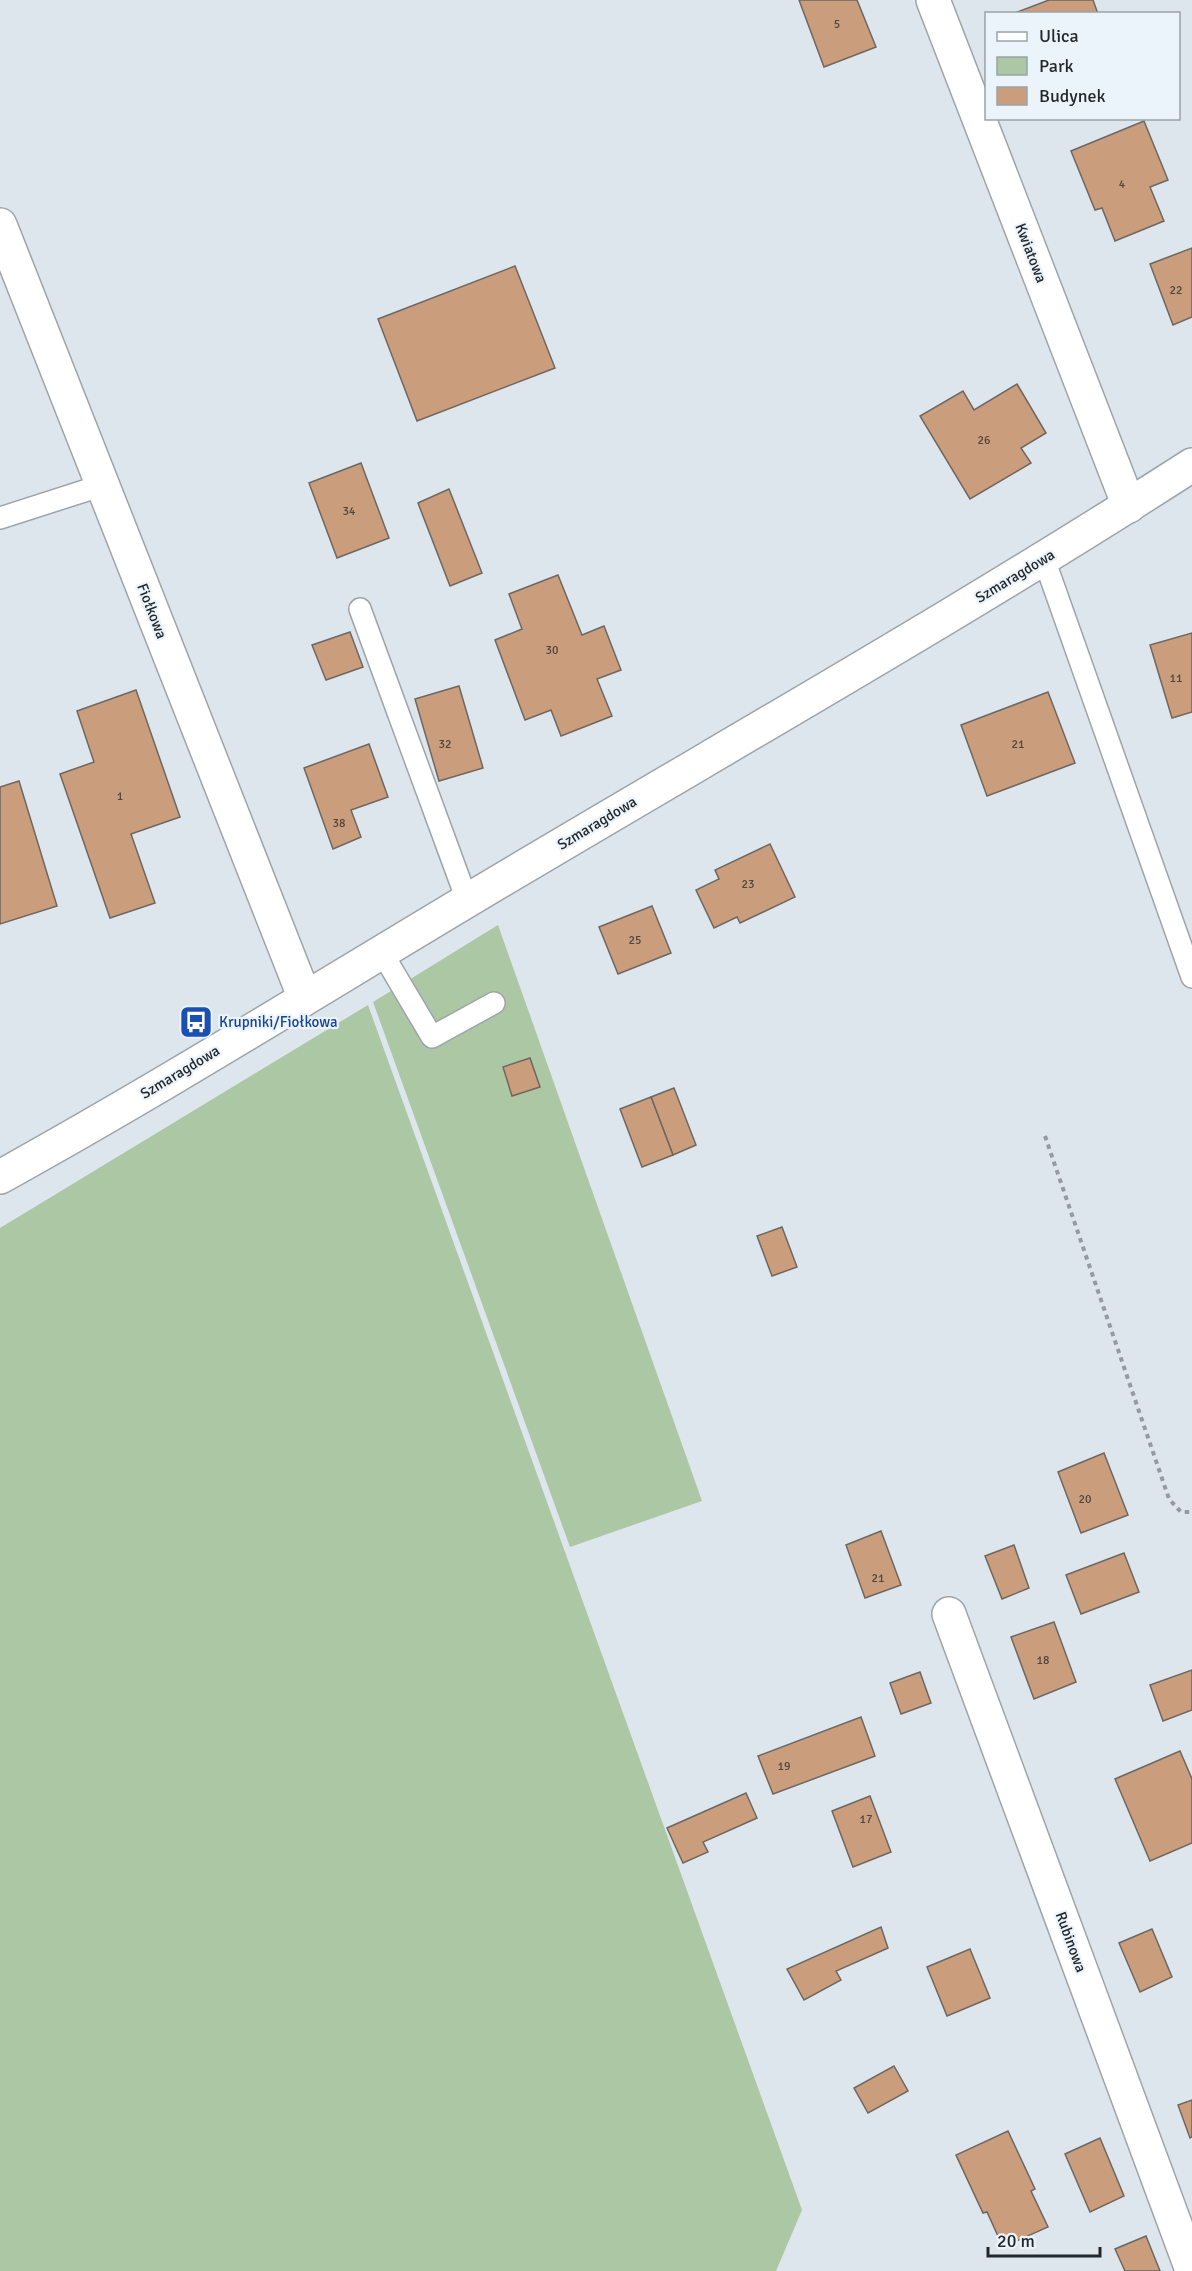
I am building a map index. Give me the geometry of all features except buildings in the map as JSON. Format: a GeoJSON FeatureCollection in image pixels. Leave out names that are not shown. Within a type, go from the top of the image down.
{"type":"FeatureCollection","features":[{"type":"Feature","properties":{"kind":"street","name":"Kwiatowa"},"geometry":{"type":"LineString","coordinates":[[933,0],[1129,506]]}},
{"type":"Feature","properties":{"kind":"street","name":"Fiołkowa"},"geometry":{"type":"LineString","coordinates":[[0,225],[304,996]]}},
{"type":"Feature","properties":{"kind":"street","name":"Szmaragdowa"},"geometry":{"type":"LineString","coordinates":[[0,1177],[75,1135],[304,996],[1044,559],[1192,465]]}},
{"type":"Feature","properties":{"kind":"street","name":"Rubinowa"},"geometry":{"type":"LineString","coordinates":[[949,1614],[1192,2270]]}},
{"type":"Feature","properties":{"kind":"lane"},"geometry":{"type":"LineString","coordinates":[[0,518],[103,485]]}},
{"type":"Feature","properties":{"kind":"lane"},"geometry":{"type":"LineString","coordinates":[[1044,559],[1192,977]]}},
{"type":"Feature","properties":{"kind":"lane"},"geometry":{"type":"LineString","coordinates":[[360,609],[467,900]]}},
{"type":"Feature","properties":{"kind":"lane"},"geometry":{"type":"LineString","coordinates":[[381,951],[432,1037],[494,1003]]}},
{"type":"Feature","properties":{"kind":"path"},"geometry":{"type":"LineString","coordinates":[[1045,1136],[1169,1499],[1181,1512],[1192,1512]]}},
{"type":"Feature","properties":{"kind":"green space"},"geometry":{"type":"Polygon","coordinates":[[[498,925],[702,1501],[570,1547],[373,1002],[498,925]]]}},
{"type":"Feature","properties":{"kind":"green space"},"geometry":{"type":"Polygon","coordinates":[[[368,1005],[802,2210],[776,2271],[0,2271],[0,1228],[368,1005]]]}},
{"type":"Feature","properties":{"kind":"place","name":"Krupniki/Fiołkowa"},"geometry":{"type":"Point","coordinates":[196,1022]}}]}
